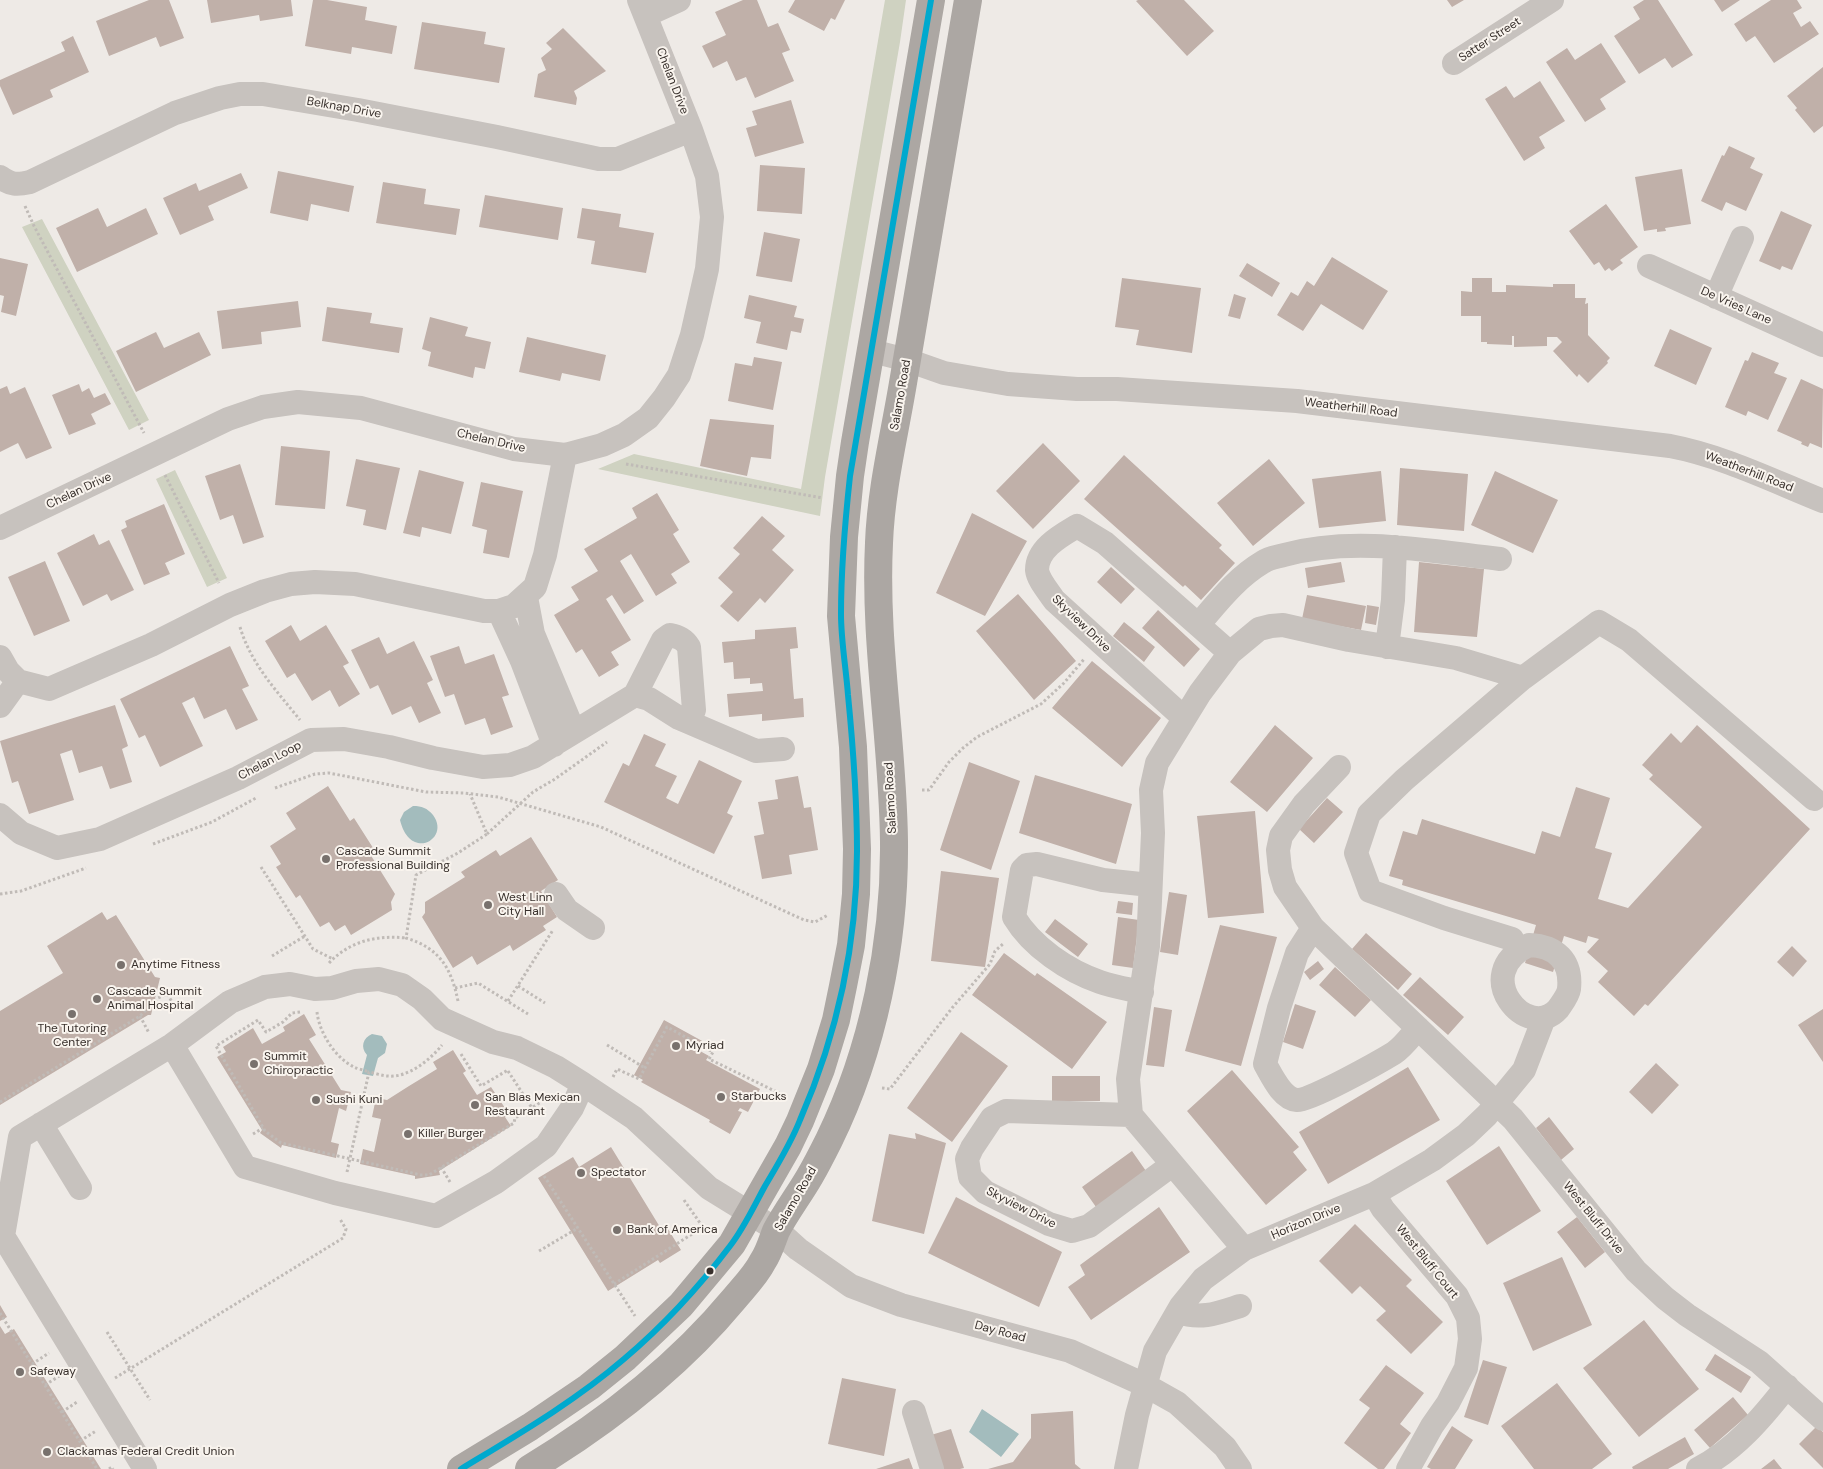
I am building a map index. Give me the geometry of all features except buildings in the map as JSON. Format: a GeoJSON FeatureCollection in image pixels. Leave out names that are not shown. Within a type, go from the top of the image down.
{"type":"FeatureCollection","features":[{"type":"Feature","properties":{"kind":"main road"},"geometry":{"type":"LineString","coordinates":[[461,1469],[562,1407],[625,1358],[682,1305],[732,1244],[788,1146],[821,1069],[844,986],[851,945],[856,894],[858,849],[856,793],[842,616],[842,567],[850,476],[931,0]]}},
{"type":"Feature","properties":{"kind":"main road","name":"Salamo Road"},"geometry":{"type":"LineString","coordinates":[[529,1469],[624,1405],[655,1380],[681,1356],[725,1309],[763,1262],[777,1230],[810,1176],[831,1136],[865,1046],[887,952],[891,918],[894,842],[893,797],[878,624],[879,539],[884,485],[968,0]]}},
{"type":"Feature","properties":{"kind":"street"},"geometry":{"type":"LineString","coordinates":[[643,8],[680,0]]}},
{"type":"Feature","properties":{"kind":"street","name":"Satter Street"},"geometry":{"type":"LineString","coordinates":[[1454,63],[1552,0]]}},
{"type":"Feature","properties":{"kind":"street","name":"Chelan Drive"},"geometry":{"type":"LineString","coordinates":[[0,528],[228,419],[263,407],[298,402],[361,408],[514,449],[565,455],[602,445],[624,435],[648,418],[679,375],[692,335],[707,269],[712,217],[706,176],[691,130],[643,8]]}},
{"type":"Feature","properties":{"kind":"street","name":"Belknap Drive"},"geometry":{"type":"LineString","coordinates":[[8,182],[30,182],[175,113],[220,98],[240,94],[263,94],[365,111],[599,159],[618,158],[691,130]]}},
{"type":"Feature","properties":{"kind":"street"},"geometry":{"type":"LineString","coordinates":[[1716,296],[1742,238]]}},
{"type":"Feature","properties":{"kind":"street","name":"De Vries Lane"},"geometry":{"type":"LineString","coordinates":[[1649,266],[1823,345]]}},
{"type":"Feature","properties":{"kind":"street","name":"Weatherhill Road"},"geometry":{"type":"LineString","coordinates":[[872,351],[907,360],[944,373],[1008,384],[1298,401],[1670,446],[1696,451],[1720,459],[1823,501]]}},
{"type":"Feature","properties":{"kind":"street"},"geometry":{"type":"LineString","coordinates":[[0,656],[8,672],[18,681],[49,689],[151,645],[230,605],[265,590],[291,584],[315,582],[355,584],[484,611],[499,611],[514,606],[535,587],[545,554],[565,455]]}},
{"type":"Feature","properties":{"kind":"street","name":"Skyview Drive"},"geometry":{"type":"LineString","coordinates":[[1184,718],[1054,600],[1042,582],[1037,570],[1042,551],[1078,526],[1105,543],[1230,653]]}},
{"type":"Feature","properties":{"kind":"street"},"geometry":{"type":"LineString","coordinates":[[1198,625],[1235,582],[1264,560],[1301,550],[1354,546],[1395,547],[1500,559]]}},
{"type":"Feature","properties":{"kind":"street"},"geometry":{"type":"LineString","coordinates":[[1387,646],[1393,600],[1395,547]]}},
{"type":"Feature","properties":{"kind":"street"},"geometry":{"type":"LineString","coordinates":[[526,597],[533,634],[574,732]]}},
{"type":"Feature","properties":{"kind":"street"},"geometry":{"type":"LineString","coordinates":[[499,611],[520,654],[554,744]]}},
{"type":"Feature","properties":{"kind":"street"},"geometry":{"type":"LineString","coordinates":[[1518,950],[1512,939],[1444,918],[1370,891],[1356,853],[1369,814],[1404,780],[1524,678],[1599,622],[1629,640],[1814,799]]}},
{"type":"Feature","properties":{"kind":"street"},"geometry":{"type":"LineString","coordinates":[[1244,1249],[1132,1115],[1128,1079],[1148,946],[1153,833],[1151,790],[1157,763],[1200,693],[1230,653],[1259,629],[1271,626],[1284,625],[1348,640],[1456,658],[1524,678]]}},
{"type":"Feature","properties":{"kind":"street"},"geometry":{"type":"LineString","coordinates":[[689,722],[694,710],[690,647],[685,641],[670,635],[663,640],[635,695],[649,699],[679,718],[756,751],[783,749]]}},
{"type":"Feature","properties":{"kind":"street"},"geometry":{"type":"LineString","coordinates":[[0,706],[18,681]]}},
{"type":"Feature","properties":{"kind":"street","name":"Chelan Loop"},"geometry":{"type":"LineString","coordinates":[[0,815],[22,833],[57,848],[100,839],[238,778],[311,740],[344,738],[482,767],[510,765],[533,758],[635,695]]}},
{"type":"Feature","properties":{"kind":"street","name":"West Bluff Drive"},"geometry":{"type":"LineString","coordinates":[[1339,767],[1304,804],[1280,836],[1278,850],[1280,870],[1285,887],[1313,928],[1514,1119],[1636,1271],[1665,1298],[1686,1314],[1759,1362],[1823,1419]]}},
{"type":"Feature","properties":{"kind":"street"},"geometry":{"type":"LineString","coordinates":[[1142,992],[1101,982],[1072,970],[1045,950],[1020,927],[1014,917],[1022,870],[1027,865],[1037,864],[1103,880],[1150,885]]}},
{"type":"Feature","properties":{"kind":"street"},"geometry":{"type":"LineString","coordinates":[[556,894],[566,910],[594,928]]}},
{"type":"Feature","properties":{"kind":"street"},"geometry":{"type":"LineString","coordinates":[[1313,928],[1297,953],[1279,1008],[1265,1064],[1287,1096],[1298,1100],[1335,1085],[1396,1052],[1418,1028]]}},
{"type":"Feature","properties":{"kind":"street"},"geometry":{"type":"LineString","coordinates":[[1529,945],[1548,948],[1560,956],[1568,967],[1570,979],[1568,993],[1553,1015],[1534,1019],[1523,1015],[1511,1002],[1503,987],[1502,972],[1508,959],[1518,950],[1529,945]]}},
{"type":"Feature","properties":{"kind":"street","name":"Day Road"},"geometry":{"type":"LineString","coordinates":[[145,1469],[3,1236],[6,1182],[20,1137],[162,1041],[230,1002],[265,987],[290,984],[315,989],[332,988],[356,981],[380,979],[402,985],[422,998],[451,1030],[525,1052],[556,1067],[583,1084],[634,1118],[709,1188],[777,1230],[798,1249],[851,1286],[901,1305],[1070,1351],[1145,1385],[1177,1404],[1198,1422],[1225,1447],[1240,1469]]}},
{"type":"Feature","properties":{"kind":"street","name":"Horizon Drive"},"geometry":{"type":"LineString","coordinates":[[1126,1469],[1137,1415],[1155,1351],[1178,1312],[1203,1280],[1244,1249],[1374,1194],[1432,1160],[1466,1135],[1498,1103],[1524,1070],[1544,1018]]}},
{"type":"Feature","properties":{"kind":"street"},"geometry":{"type":"LineString","coordinates":[[162,1041],[245,1167],[334,1192],[436,1216],[496,1182],[546,1146],[572,1108],[583,1084]]}},
{"type":"Feature","properties":{"kind":"street","name":"Skyview Drive"},"geometry":{"type":"LineString","coordinates":[[1132,1115],[1006,1111],[992,1118],[972,1148],[967,1159],[970,1177],[985,1192],[1049,1224],[1072,1231],[1089,1226],[1172,1165]]}},
{"type":"Feature","properties":{"kind":"street"},"geometry":{"type":"LineString","coordinates":[[41,1124],[80,1188]]}},
{"type":"Feature","properties":{"kind":"street","name":"West Bluff Court"},"geometry":{"type":"LineString","coordinates":[[1374,1194],[1383,1209],[1457,1296],[1468,1318],[1470,1339],[1466,1368],[1448,1403],[1432,1426],[1408,1469]]}},
{"type":"Feature","properties":{"kind":"street"},"geometry":{"type":"LineString","coordinates":[[1178,1312],[1190,1316],[1202,1316],[1240,1306]]}},
{"type":"Feature","properties":{"kind":"street"},"geometry":{"type":"LineString","coordinates":[[1698,1469],[1731,1448],[1770,1408],[1788,1386]]}},
{"type":"Feature","properties":{"kind":"street"},"geometry":{"type":"LineString","coordinates":[[914,1412],[932,1469]]}},
{"type":"Feature","properties":{"kind":"path"},"geometry":{"type":"LineString","coordinates":[[8,182],[34,226],[147,438]]}},
{"type":"Feature","properties":{"kind":"path"},"geometry":{"type":"LineString","coordinates":[[626,464],[829,499]]}},
{"type":"Feature","properties":{"kind":"path"},"geometry":{"type":"LineString","coordinates":[[164,472],[221,587]]}},
{"type":"Feature","properties":{"kind":"path"},"geometry":{"type":"LineString","coordinates":[[238,621],[245,643],[271,686],[302,723]]}},
{"type":"Feature","properties":{"kind":"path"},"geometry":{"type":"LineString","coordinates":[[922,790],[929,790],[949,762],[977,737],[1041,704],[1064,683],[1099,641]]}},
{"type":"Feature","properties":{"kind":"path"},"geometry":{"type":"LineString","coordinates":[[347,1174],[369,1072],[389,1077],[417,1067],[441,1047],[457,1015],[458,1003],[455,988],[439,956],[423,943],[406,938],[416,875],[478,842],[533,792],[555,779],[610,740]]}},
{"type":"Feature","properties":{"kind":"path"},"geometry":{"type":"LineString","coordinates":[[269,791],[316,774],[329,773],[419,791],[498,797],[601,827],[789,914],[811,922],[825,917],[856,894]]}},
{"type":"Feature","properties":{"kind":"path"},"geometry":{"type":"LineString","coordinates":[[470,794],[487,834]]}},
{"type":"Feature","properties":{"kind":"path"},"geometry":{"type":"LineString","coordinates":[[145,847],[212,822],[261,796]]}},
{"type":"Feature","properties":{"kind":"path"},"geometry":{"type":"LineString","coordinates":[[0,894],[21,891],[92,866]]}},
{"type":"Feature","properties":{"kind":"path"},"geometry":{"type":"LineString","coordinates":[[261,867],[313,949],[333,959]]}},
{"type":"Feature","properties":{"kind":"path"},"geometry":{"type":"LineString","coordinates":[[508,1001],[555,927]]}},
{"type":"Feature","properties":{"kind":"path"},"geometry":{"type":"LineString","coordinates":[[882,1088],[890,1088],[952,1008],[990,964],[995,951],[1020,927]]}},
{"type":"Feature","properties":{"kind":"path"},"geometry":{"type":"LineString","coordinates":[[272,956],[305,936]]}},
{"type":"Feature","properties":{"kind":"path"},"geometry":{"type":"LineString","coordinates":[[455,988],[478,984],[528,1014]]}},
{"type":"Feature","properties":{"kind":"path"},"geometry":{"type":"LineString","coordinates":[[518,986],[545,1003]]}},
{"type":"Feature","properties":{"kind":"path"},"geometry":{"type":"LineString","coordinates":[[0,1102],[140,1016],[158,998],[167,994],[183,1018]]}},
{"type":"Feature","properties":{"kind":"path"},"geometry":{"type":"LineString","coordinates":[[304,1012],[292,1013],[283,1022],[266,1032],[258,1020],[216,1046],[265,1131],[281,1143],[351,1160],[421,1175],[429,1175],[514,1123],[515,1118],[546,1099]]}},
{"type":"Feature","properties":{"kind":"path"},"geometry":{"type":"LineString","coordinates":[[311,1014],[318,1016]]}},
{"type":"Feature","properties":{"kind":"path"},"geometry":{"type":"LineString","coordinates":[[140,1016],[162,1041]]}},
{"type":"Feature","properties":{"kind":"path"},"geometry":{"type":"LineString","coordinates":[[613,1080],[613,1073],[617,1069],[639,1079],[666,1027],[713,1052],[709,1059],[790,1099]]}},
{"type":"Feature","properties":{"kind":"path"},"geometry":{"type":"LineString","coordinates":[[451,1030],[481,1086],[499,1076]]}},
{"type":"Feature","properties":{"kind":"path"},"geometry":{"type":"LineString","coordinates":[[607,1044],[645,1068]]}},
{"type":"Feature","properties":{"kind":"path"},"geometry":{"type":"LineString","coordinates":[[508,1070],[532,1108]]}},
{"type":"Feature","properties":{"kind":"path"},"geometry":{"type":"LineString","coordinates":[[259,1130],[263,1128]]}},
{"type":"Feature","properties":{"kind":"path"},"geometry":{"type":"LineString","coordinates":[[441,1167],[445,1172]]}},
{"type":"Feature","properties":{"kind":"path"},"geometry":{"type":"LineString","coordinates":[[541,1172],[636,1319]]}},
{"type":"Feature","properties":{"kind":"path"},"geometry":{"type":"LineString","coordinates":[[682,1197],[706,1233]]}},
{"type":"Feature","properties":{"kind":"path"},"geometry":{"type":"LineString","coordinates":[[111,1381],[343,1238],[346,1229],[338,1214]]}},
{"type":"Feature","properties":{"kind":"path"},"geometry":{"type":"LineString","coordinates":[[614,1284],[703,1227]]}},
{"type":"Feature","properties":{"kind":"path"},"geometry":{"type":"LineString","coordinates":[[539,1251],[578,1228]]}},
{"type":"Feature","properties":{"kind":"path"},"geometry":{"type":"LineString","coordinates":[[0,1313],[62,1412],[82,1440],[97,1469]]}},
{"type":"Feature","properties":{"kind":"path"},"geometry":{"type":"LineString","coordinates":[[107,1332],[150,1400]]}},
{"type":"Feature","properties":{"kind":"path"},"geometry":{"type":"LineString","coordinates":[[32,1364],[37,1360]]}},
{"type":"Feature","properties":{"kind":"path"},"geometry":{"type":"LineString","coordinates":[[45,1385],[50,1382]]}},
{"type":"Feature","properties":{"kind":"path"},"geometry":{"type":"LineString","coordinates":[[62,1412],[83,1398]]}},
{"type":"Feature","properties":{"kind":"green space"},"geometry":{"type":"Polygon","coordinates":[[[885,0],[906,0],[820,516],[598,469],[634,454],[801,489],[885,0]]]}},
{"type":"Feature","properties":{"kind":"green space"},"geometry":{"type":"Polygon","coordinates":[[[42,219],[149,420],[129,430],[22,227],[42,219]]]}},
{"type":"Feature","properties":{"kind":"green space"},"geometry":{"type":"Polygon","coordinates":[[[175,470],[227,578],[207,587],[156,479],[175,470]]]}},
{"type":"Feature","properties":{"kind":"water"},"geometry":{"type":"Polygon","coordinates":[[[413,806],[422,807],[429,811],[437,824],[437,832],[427,842],[420,843],[412,840],[405,833],[400,820],[404,812],[413,806]]]}},
{"type":"Feature","properties":{"kind":"water"},"geometry":{"type":"Polygon","coordinates":[[[372,1034],[382,1036],[387,1044],[385,1053],[378,1058],[373,1076],[362,1074],[367,1055],[363,1043],[372,1034]]]}},
{"type":"Feature","properties":{"kind":"water"},"geometry":{"type":"Polygon","coordinates":[[[982,1409],[1019,1434],[1001,1457],[969,1432],[982,1409]]]}},
{"type":"Feature","properties":{"kind":"transit line"},"geometry":{"type":"LineString","coordinates":[[461,1469],[545,1417],[605,1375],[667,1320],[693,1291],[735,1239],[793,1137],[825,1055],[849,955],[856,886],[857,851],[852,734],[841,614],[848,493],[931,0]]}},
{"type":"Feature","properties":{"kind":"place","name":"Cascade Summit Professional Building"},"geometry":{"type":"Point","coordinates":[326,859]}},
{"type":"Feature","properties":{"kind":"place","name":"West Linn City Hall"},"geometry":{"type":"Point","coordinates":[488,905]}},
{"type":"Feature","properties":{"kind":"place","name":"Anytime Fitness"},"geometry":{"type":"Point","coordinates":[121,965]}},
{"type":"Feature","properties":{"kind":"place","name":"Cascade Summit Animal Hospital"},"geometry":{"type":"Point","coordinates":[97,999]}},
{"type":"Feature","properties":{"kind":"place","name":"The Tutoring Center"},"geometry":{"type":"Point","coordinates":[72,1014]}},
{"type":"Feature","properties":{"kind":"place","name":"Myriad"},"geometry":{"type":"Point","coordinates":[676,1046]}},
{"type":"Feature","properties":{"kind":"place","name":"Summit Chiropractic"},"geometry":{"type":"Point","coordinates":[254,1064]}},
{"type":"Feature","properties":{"kind":"place","name":"Starbucks"},"geometry":{"type":"Point","coordinates":[721,1097]}},
{"type":"Feature","properties":{"kind":"place","name":"Sushi Kuni"},"geometry":{"type":"Point","coordinates":[316,1100]}},
{"type":"Feature","properties":{"kind":"place","name":"San Blas Mexican Restaurant"},"geometry":{"type":"Point","coordinates":[475,1105]}},
{"type":"Feature","properties":{"kind":"place","name":"Killer Burger"},"geometry":{"type":"Point","coordinates":[408,1134]}},
{"type":"Feature","properties":{"kind":"place","name":"Spectator"},"geometry":{"type":"Point","coordinates":[581,1173]}},
{"type":"Feature","properties":{"kind":"place","name":"Bank of America"},"geometry":{"type":"Point","coordinates":[617,1230]}},
{"type":"Feature","properties":{"kind":"place","name":"Safeway"},"geometry":{"type":"Point","coordinates":[20,1372]}},
{"type":"Feature","properties":{"kind":"place","name":"Clackamas Federal Credit Union"},"geometry":{"type":"Point","coordinates":[47,1452]}}]}
